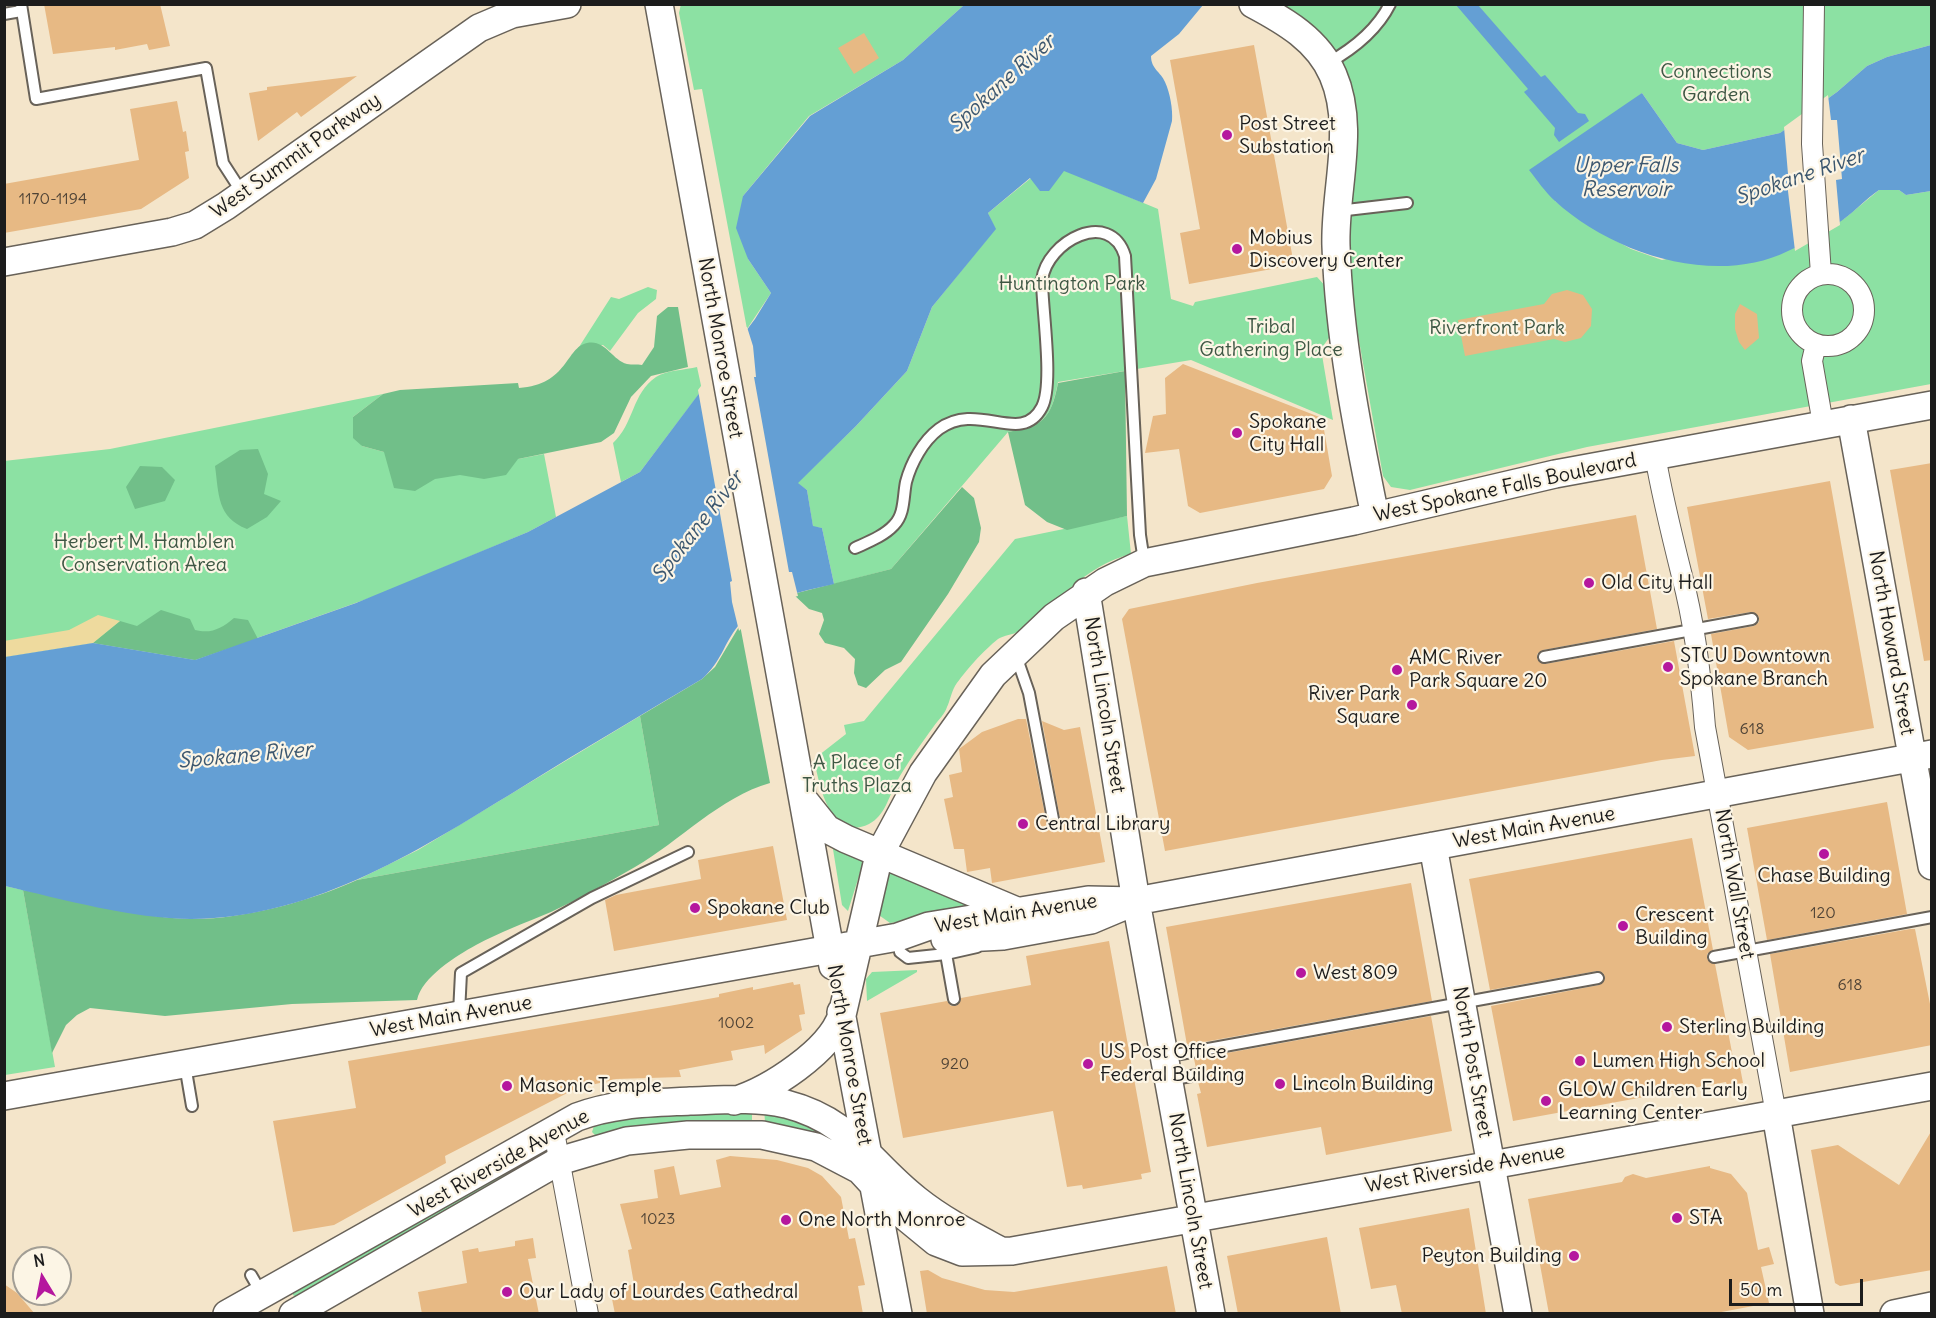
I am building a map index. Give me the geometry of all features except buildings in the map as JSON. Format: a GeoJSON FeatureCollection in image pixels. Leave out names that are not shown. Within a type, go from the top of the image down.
{"type":"FeatureCollection","features":[{"type":"Feature","properties":{"kind":"street","name":"West Summit Parkway"},"geometry":{"type":"LineString","coordinates":[[4,262],[185,229],[211,216],[243,195],[479,28],[512,14],[567,4]]}},
{"type":"Feature","properties":{"kind":"street","name":"North Monroe Street"},"geometry":{"type":"LineString","coordinates":[[658,4],[801,797],[898,1314]]}},
{"type":"Feature","properties":{"kind":"street"},"geometry":{"type":"LineString","coordinates":[[1253,4],[1301,33],[1328,64],[1339,90],[1343,128],[1336,244],[1341,313],[1352,396],[1375,516]]}},
{"type":"Feature","properties":{"kind":"street"},"geometry":{"type":"LineString","coordinates":[[1814,4],[1812,144],[1821,274]]}},
{"type":"Feature","properties":{"kind":"street"},"geometry":{"type":"LineString","coordinates":[[1821,274],[1844,278],[1855,286],[1864,307],[1857,330],[1849,339],[1827,346],[1816,344],[1798,329],[1792,307],[1801,286],[1821,274]]}},
{"type":"Feature","properties":{"kind":"street"},"geometry":{"type":"LineString","coordinates":[[1816,344],[1812,361],[1823,424]]}},
{"type":"Feature","properties":{"kind":"street","name":"West Spokane Falls Boulevard"},"geometry":{"type":"LineString","coordinates":[[842,1015],[879,855],[923,773],[993,675],[1086,592],[1144,563],[1375,516],[1555,474],[1932,405]]}},
{"type":"Feature","properties":{"kind":"street","name":"North Howard Street"},"geometry":{"type":"LineString","coordinates":[[1851,419],[1922,756],[1932,866]]}},
{"type":"Feature","properties":{"kind":"street","name":"North Wall Street"},"geometry":{"type":"LineString","coordinates":[[1655,455],[1693,630],[1701,676],[1705,727],[1810,1314]]}},
{"type":"Feature","properties":{"kind":"street","name":"North Lincoln Street"},"geometry":{"type":"LineString","coordinates":[[1086,592],[1165,1069],[1211,1314]]}},
{"type":"Feature","properties":{"kind":"street","name":"West Main Avenue"},"geometry":{"type":"LineString","coordinates":[[4,1096],[898,937],[929,926],[1088,900],[1136,901],[1922,756]]}},
{"type":"Feature","properties":{"kind":"street","name":"North Monroe Street"},"geometry":{"type":"LineString","coordinates":[[801,797],[827,829],[879,855],[1019,912]]}},
{"type":"Feature","properties":{"kind":"street","name":"North Post Street"},"geometry":{"type":"LineString","coordinates":[[1433,846],[1518,1314]]}},
{"type":"Feature","properties":{"kind":"street","name":"West Main Avenue"},"geometry":{"type":"LineString","coordinates":[[898,937],[931,939],[1003,936],[1091,920],[1136,901]]}},
{"type":"Feature","properties":{"kind":"street"},"geometry":{"type":"LineString","coordinates":[[734,1101],[763,1089],[825,1044],[837,1028],[842,1015]]}},
{"type":"Feature","properties":{"kind":"street","name":"West Riverside Avenue"},"geometry":{"type":"LineString","coordinates":[[293,1314],[559,1161],[627,1141],[734,1134],[781,1138],[816,1147],[849,1162],[897,1210],[936,1242],[962,1252],[1030,1250],[1490,1164],[1932,1086]]}},
{"type":"Feature","properties":{"kind":"street"},"geometry":{"type":"LineString","coordinates":[[734,1101],[755,1108],[763,1116],[760,1124],[734,1134]]}},
{"type":"Feature","properties":{"kind":"street","name":"West Riverside Avenue"},"geometry":{"type":"LineString","coordinates":[[227,1314],[577,1118],[610,1106],[627,1103],[771,1101],[799,1108],[838,1126],[866,1149],[915,1198],[956,1226],[999,1250]]}},
{"type":"Feature","properties":{"kind":"street"},"geometry":{"type":"LineString","coordinates":[[554,1132],[588,1314]]}},
{"type":"Feature","properties":{"kind":"street"},"geometry":{"type":"LineString","coordinates":[[1894,1314],[1932,1306]]}},
{"type":"Feature","properties":{"kind":"lane"},"geometry":{"type":"LineString","coordinates":[[1328,64],[1366,35],[1384,16],[1390,4]]}},
{"type":"Feature","properties":{"kind":"lane"},"geometry":{"type":"LineString","coordinates":[[4,14],[21,8],[36,99],[206,68],[223,163],[243,195]]}},
{"type":"Feature","properties":{"kind":"lane"},"geometry":{"type":"LineString","coordinates":[[1338,211],[1407,202]]}},
{"type":"Feature","properties":{"kind":"lane"},"geometry":{"type":"LineString","coordinates":[[855,548],[887,532],[897,522],[907,480],[916,458],[930,437],[940,429],[967,417],[1018,425],[1038,415],[1046,397],[1042,280],[1045,267],[1053,252],[1069,239],[1091,233],[1114,239],[1125,256],[1140,535],[1144,563]]}},
{"type":"Feature","properties":{"kind":"lane"},"geometry":{"type":"LineString","coordinates":[[1544,657],[1752,619]]}},
{"type":"Feature","properties":{"kind":"lane"},"geometry":{"type":"LineString","coordinates":[[1015,653],[1029,693],[1053,819]]}},
{"type":"Feature","properties":{"kind":"lane"},"geometry":{"type":"LineString","coordinates":[[458,1016],[461,973],[592,898],[688,852]]}},
{"type":"Feature","properties":{"kind":"lane"},"geometry":{"type":"LineString","coordinates":[[1714,957],[1932,917]]}},
{"type":"Feature","properties":{"kind":"lane"},"geometry":{"type":"LineString","coordinates":[[898,937],[902,956],[969,951],[1003,936]]}},
{"type":"Feature","properties":{"kind":"lane"},"geometry":{"type":"LineString","coordinates":[[946,954],[954,999]]}},
{"type":"Feature","properties":{"kind":"lane"},"geometry":{"type":"LineString","coordinates":[[1165,1069],[1462,1004],[1598,978]]}},
{"type":"Feature","properties":{"kind":"lane"},"geometry":{"type":"LineString","coordinates":[[185,1065],[192,1106]]}},
{"type":"Feature","properties":{"kind":"lane"},"geometry":{"type":"LineString","coordinates":[[1165,1069],[1197,1075]]}},
{"type":"Feature","properties":{"kind":"green space"},"geometry":{"type":"Polygon","coordinates":[[[681,4],[964,5],[903,60],[809,116],[743,196],[748,259],[771,293],[747,329],[702,89],[694,90],[679,13],[681,4]]]}},
{"type":"Feature","properties":{"kind":"green space","name":"Riverfront Park"},"geometry":{"type":"Polygon","coordinates":[[[1274,5],[1931,5],[1931,45],[1887,57],[1867,66],[1837,92],[1780,133],[1703,150],[1677,143],[1642,93],[1555,201],[1593,228],[1631,249],[1662,260],[1844,219],[1879,190],[1899,190],[1906,195],[1931,191],[1931,384],[1587,447],[1410,490],[1391,487],[1383,476],[1358,335],[1352,329],[1349,254],[1354,117],[1274,5]]]}},
{"type":"Feature","properties":{"kind":"green space","name":"Huntington Park"},"geometry":{"type":"Polygon","coordinates":[[[1064,170],[1158,209],[1171,299],[1193,306],[1195,302],[1317,277],[1329,290],[1331,335],[1321,349],[1333,420],[1191,360],[1058,382],[1049,412],[1044,418],[1038,423],[1008,432],[891,569],[834,584],[822,528],[813,527],[807,490],[797,483],[856,426],[907,371],[932,307],[995,229],[988,213],[1031,178],[1064,170]]]}},
{"type":"Feature","properties":{"kind":"green space"},"geometry":{"type":"Polygon","coordinates":[[[648,287],[657,290],[656,299],[638,313],[610,351],[603,345],[579,347],[611,297],[619,299],[648,287]]]}},
{"type":"Feature","properties":{"kind":"green space"},"geometry":{"type":"Polygon","coordinates":[[[668,307],[678,307],[688,367],[651,376],[631,397],[614,433],[601,442],[518,459],[506,475],[484,479],[460,475],[435,479],[415,491],[394,488],[384,452],[362,446],[353,438],[353,417],[383,394],[400,390],[518,383],[519,388],[535,385],[557,373],[574,351],[587,343],[599,344],[627,364],[642,365],[654,347],[657,316],[668,307]]]}},
{"type":"Feature","properties":{"kind":"green space"},"geometry":{"type":"Polygon","coordinates":[[[697,367],[702,390],[640,472],[621,482],[613,443],[625,427],[642,391],[660,375],[697,367]]]}},
{"type":"Feature","properties":{"kind":"green space"},"geometry":{"type":"Polygon","coordinates":[[[1125,371],[1127,516],[1067,530],[1047,522],[1025,505],[1008,432],[1030,427],[1044,419],[1052,405],[1058,383],[1125,371]]]}},
{"type":"Feature","properties":{"kind":"green space","name":"Herbert M. Hamblen Conservation Area"},"geometry":{"type":"Polygon","coordinates":[[[383,394],[353,417],[362,446],[384,452],[518,459],[544,454],[556,517],[528,532],[378,595],[195,660],[93,643],[5,657],[4,461],[110,449],[383,394]]]}},
{"type":"Feature","properties":{"kind":"green space"},"geometry":{"type":"Polygon","coordinates":[[[258,449],[268,474],[264,494],[281,501],[267,517],[247,529],[230,518],[221,504],[215,466],[240,450],[258,449]]]}},
{"type":"Feature","properties":{"kind":"green space"},"geometry":{"type":"Polygon","coordinates":[[[140,466],[162,467],[175,480],[165,501],[135,509],[126,487],[140,466]]]}},
{"type":"Feature","properties":{"kind":"green space"},"geometry":{"type":"Polygon","coordinates":[[[962,487],[974,498],[981,528],[979,542],[948,594],[901,662],[885,670],[866,688],[858,685],[854,673],[855,659],[844,648],[825,643],[819,634],[824,620],[822,613],[809,609],[793,594],[891,569],[962,487]]]}},
{"type":"Feature","properties":{"kind":"green space","name":"A Place of Truths Plaza"},"geometry":{"type":"Polygon","coordinates":[[[1127,516],[1131,554],[1114,559],[1085,576],[1033,621],[1019,631],[998,639],[981,655],[955,686],[945,712],[905,768],[879,816],[869,824],[856,828],[845,825],[836,818],[823,796],[814,759],[846,734],[844,725],[864,721],[1015,539],[1127,516]]]}},
{"type":"Feature","properties":{"kind":"green space"},"geometry":{"type":"Polygon","coordinates":[[[161,610],[190,619],[195,630],[201,631],[216,630],[234,618],[248,620],[258,639],[195,660],[93,643],[120,621],[137,626],[161,610]]]}},
{"type":"Feature","properties":{"kind":"green space"},"geometry":{"type":"Polygon","coordinates":[[[740,625],[770,783],[734,798],[635,867],[562,907],[494,936],[468,950],[433,975],[420,991],[417,1000],[292,1004],[165,1016],[90,1008],[77,1015],[66,1025],[52,1053],[23,890],[106,908],[169,918],[231,916],[297,902],[357,880],[659,825],[640,716],[702,679],[715,667],[740,625]]]}},
{"type":"Feature","properties":{"kind":"green space"},"geometry":{"type":"Polygon","coordinates":[[[640,716],[659,825],[357,880],[418,850],[640,716]]]}},
{"type":"Feature","properties":{"kind":"green space"},"geometry":{"type":"Polygon","coordinates":[[[832,843],[864,860],[848,911],[842,905],[832,843]]]}},
{"type":"Feature","properties":{"kind":"green space"},"geometry":{"type":"Polygon","coordinates":[[[892,873],[977,906],[976,912],[890,923],[876,913],[885,876],[892,873]]]}},
{"type":"Feature","properties":{"kind":"green space"},"geometry":{"type":"Polygon","coordinates":[[[5,886],[23,890],[55,1067],[5,1075],[5,886]]]}},
{"type":"Feature","properties":{"kind":"green space"},"geometry":{"type":"Polygon","coordinates":[[[917,970],[867,1001],[866,979],[872,972],[917,970]]]}},
{"type":"Feature","properties":{"kind":"green space"},"geometry":{"type":"Polygon","coordinates":[[[764,1108],[786,1110],[833,1140],[765,1122],[764,1108]]]}},
{"type":"Feature","properties":{"kind":"green space"},"geometry":{"type":"Polygon","coordinates":[[[752,1112],[752,1122],[598,1138],[592,1132],[595,1123],[621,1116],[752,1112]]]}},
{"type":"Feature","properties":{"kind":"green space"},"geometry":{"type":"Polygon","coordinates":[[[507,1170],[511,1179],[298,1298],[293,1295],[293,1288],[507,1170]]]}},
{"type":"Feature","properties":{"kind":"sand"},"geometry":{"type":"Polygon","coordinates":[[[98,615],[120,621],[93,643],[5,657],[4,641],[69,630],[98,615]]]}},
{"type":"Feature","properties":{"kind":"water","name":"Spokane River"},"geometry":{"type":"Polygon","coordinates":[[[964,5],[1203,5],[1179,34],[1151,56],[1154,67],[1168,91],[1172,106],[1172,121],[1156,179],[1143,203],[1064,171],[1049,191],[1040,191],[1030,178],[988,213],[996,229],[932,307],[907,371],[856,426],[798,483],[807,490],[813,526],[822,528],[834,584],[782,598],[758,609],[738,626],[714,666],[702,679],[449,832],[368,875],[326,892],[282,906],[237,915],[191,919],[122,912],[5,886],[5,657],[93,643],[195,660],[356,603],[528,532],[640,472],[755,319],[771,293],[748,259],[736,228],[743,196],[810,116],[903,60],[964,5]]]}},
{"type":"Feature","properties":{"kind":"water"},"geometry":{"type":"Polygon","coordinates":[[[1456,5],[1478,5],[1541,77],[1545,75],[1578,113],[1585,114],[1589,121],[1559,142],[1554,135],[1555,128],[1524,92],[1528,89],[1456,5]]]}},
{"type":"Feature","properties":{"kind":"water","name":"Upper Falls Reservoir"},"geometry":{"type":"Polygon","coordinates":[[[1931,45],[1931,191],[1906,195],[1899,190],[1879,190],[1844,219],[1810,241],[1759,261],[1729,266],[1697,265],[1635,250],[1579,220],[1544,190],[1529,170],[1642,93],[1677,143],[1703,150],[1780,133],[1837,92],[1867,66],[1887,57],[1931,45]]]}},
{"type":"Feature","properties":{"kind":"pier"},"geometry":{"type":"Polygon","coordinates":[[[1828,95],[1831,120],[1837,120],[1842,179],[1836,180],[1840,225],[1795,251],[1786,174],[1788,174],[1784,127],[1828,95]]]}},
{"type":"Feature","properties":{"kind":"pier"},"geometry":{"type":"Polygon","coordinates":[[[747,327],[753,346],[756,377],[754,377],[789,572],[792,572],[798,596],[776,602],[751,618],[739,631],[732,602],[730,582],[732,581],[698,390],[747,327]]]}},
{"type":"Feature","properties":{"kind":"place","name":"Post Street Substation"},"geometry":{"type":"Point","coordinates":[1227,135]}},
{"type":"Feature","properties":{"kind":"place","name":"Mobius Discovery Center"},"geometry":{"type":"Point","coordinates":[1237,249]}},
{"type":"Feature","properties":{"kind":"place","name":"Spokane City Hall"},"geometry":{"type":"Point","coordinates":[1237,433]}},
{"type":"Feature","properties":{"kind":"place","name":"Old City Hall"},"geometry":{"type":"Point","coordinates":[1589,583]}},
{"type":"Feature","properties":{"kind":"place","name":"STCU Downtown Spokane Branch"},"geometry":{"type":"Point","coordinates":[1668,667]}},
{"type":"Feature","properties":{"kind":"place","name":"AMC River Park Square 20"},"geometry":{"type":"Point","coordinates":[1397,670]}},
{"type":"Feature","properties":{"kind":"place","name":"River Park Square"},"geometry":{"type":"Point","coordinates":[1412,705]}},
{"type":"Feature","properties":{"kind":"place","name":"Central Library"},"geometry":{"type":"Point","coordinates":[1023,824]}},
{"type":"Feature","properties":{"kind":"place","name":"Chase Building"},"geometry":{"type":"Point","coordinates":[1824,854]}},
{"type":"Feature","properties":{"kind":"place","name":"Spokane Club"},"geometry":{"type":"Point","coordinates":[695,908]}},
{"type":"Feature","properties":{"kind":"place","name":"Crescent Building"},"geometry":{"type":"Point","coordinates":[1623,926]}},
{"type":"Feature","properties":{"kind":"place","name":"West 809"},"geometry":{"type":"Point","coordinates":[1301,973]}},
{"type":"Feature","properties":{"kind":"place","name":"Sterling Building"},"geometry":{"type":"Point","coordinates":[1667,1027]}},
{"type":"Feature","properties":{"kind":"place","name":"Lumen High School"},"geometry":{"type":"Point","coordinates":[1580,1061]}},
{"type":"Feature","properties":{"kind":"place","name":"US Post Office Federal Building"},"geometry":{"type":"Point","coordinates":[1088,1064]}},
{"type":"Feature","properties":{"kind":"place","name":"Lincoln Building"},"geometry":{"type":"Point","coordinates":[1280,1084]}},
{"type":"Feature","properties":{"kind":"place","name":"Masonic Temple"},"geometry":{"type":"Point","coordinates":[507,1086]}},
{"type":"Feature","properties":{"kind":"place","name":"GLOW Children Early Learning Center"},"geometry":{"type":"Point","coordinates":[1546,1101]}},
{"type":"Feature","properties":{"kind":"place","name":"STA"},"geometry":{"type":"Point","coordinates":[1677,1218]}},
{"type":"Feature","properties":{"kind":"place","name":"One North Monroe"},"geometry":{"type":"Point","coordinates":[786,1220]}},
{"type":"Feature","properties":{"kind":"place","name":"Peyton Building"},"geometry":{"type":"Point","coordinates":[1574,1256]}},
{"type":"Feature","properties":{"kind":"place","name":"Our Lady of Lourdes Cathedral"},"geometry":{"type":"Point","coordinates":[507,1292]}},
{"type":"Feature","properties":{"kind":"park label","name":"Connections Garden"},"geometry":{"type":"Point","coordinates":[1716,84]}},
{"type":"Feature","properties":{"kind":"park label","name":"Tribal Gathering Place"},"geometry":{"type":"Point","coordinates":[1271,338]}}]}
